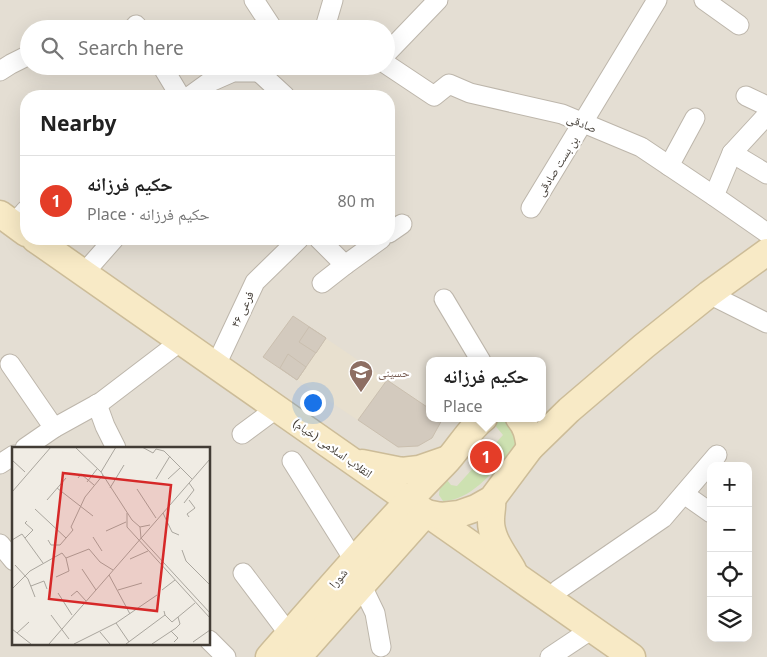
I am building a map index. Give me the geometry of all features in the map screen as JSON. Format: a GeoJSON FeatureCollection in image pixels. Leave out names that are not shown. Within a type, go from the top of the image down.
{"type":"FeatureCollection","features":[{"type":"Feature","properties":{"kind":"main road","name":"انقلاب اسلامی (خیام)"},"geometry":{"type":"LineString","coordinates":[[44,245],[632,657]]}},
{"type":"Feature","properties":{"kind":"main road"},"geometry":{"type":"LineString","coordinates":[[480,422],[450,457],[417,507],[441,516],[459,514],[476,508],[492,499],[530,448],[569,410],[709,294],[767,252]]}},
{"type":"Feature","properties":{"kind":"main road"},"geometry":{"type":"LineString","coordinates":[[546,414],[569,410]]}},
{"type":"Feature","properties":{"kind":"main road"},"geometry":{"type":"LineString","coordinates":[[522,422],[528,434],[530,448]]}},
{"type":"Feature","properties":{"kind":"main road"},"geometry":{"type":"LineString","coordinates":[[353,461],[402,471],[419,469],[450,457]]}},
{"type":"Feature","properties":{"kind":"main road"},"geometry":{"type":"LineString","coordinates":[[492,499],[491,520],[494,537],[518,577]]}},
{"type":"Feature","properties":{"kind":"main road","name":"شورا"},"geometry":{"type":"LineString","coordinates":[[294,645],[354,560],[417,507]]}},
{"type":"Feature","properties":{"kind":"main road","name":"شورا"},"geometry":{"type":"LineString","coordinates":[[269,657],[294,645],[362,586],[417,507]]}},
{"type":"Feature","properties":{"kind":"street"},"geometry":{"type":"LineString","coordinates":[[254,0],[267,20]]}},
{"type":"Feature","properties":{"kind":"street"},"geometry":{"type":"LineString","coordinates":[[327,20],[333,0]]}},
{"type":"Feature","properties":{"kind":"street"},"geometry":{"type":"LineString","coordinates":[[395,45],[438,0]]}},
{"type":"Feature","properties":{"kind":"street","name":"بن بست صادقی"},"geometry":{"type":"LineString","coordinates":[[531,208],[657,0]]}},
{"type":"Feature","properties":{"kind":"street"},"geometry":{"type":"LineString","coordinates":[[704,0],[739,25]]}},
{"type":"Feature","properties":{"kind":"street"},"geometry":{"type":"LineString","coordinates":[[0,71],[20,60]]}},
{"type":"Feature","properties":{"kind":"street","name":"صادقی"},"geometry":{"type":"LineString","coordinates":[[395,70],[434,96],[449,84],[470,93],[562,114],[641,147],[767,233]]}},
{"type":"Feature","properties":{"kind":"street"},"geometry":{"type":"LineString","coordinates":[[167,75],[176,90]]}},
{"type":"Feature","properties":{"kind":"street"},"geometry":{"type":"LineString","coordinates":[[198,90],[208,83],[226,75]]}},
{"type":"Feature","properties":{"kind":"street"},"geometry":{"type":"LineString","coordinates":[[267,75],[279,90]]}},
{"type":"Feature","properties":{"kind":"street"},"geometry":{"type":"LineString","coordinates":[[746,96],[767,106]]}},
{"type":"Feature","properties":{"kind":"street"},"geometry":{"type":"LineString","coordinates":[[714,196],[732,153],[767,115]]}},
{"type":"Feature","properties":{"kind":"street"},"geometry":{"type":"LineString","coordinates":[[669,166],[695,118]]}},
{"type":"Feature","properties":{"kind":"street"},"geometry":{"type":"LineString","coordinates":[[732,153],[767,174]]}},
{"type":"Feature","properties":{"kind":"street"},"geometry":{"type":"LineString","coordinates":[[84,273],[109,245]]}},
{"type":"Feature","properties":{"kind":"street","name":"فرعی ۴۶"},"geometry":{"type":"LineString","coordinates":[[216,366],[255,282],[293,245]]}},
{"type":"Feature","properties":{"kind":"street"},"geometry":{"type":"LineString","coordinates":[[326,245],[345,265]]}},
{"type":"Feature","properties":{"kind":"street"},"geometry":{"type":"LineString","coordinates":[[322,283],[373,245]]}},
{"type":"Feature","properties":{"kind":"street"},"geometry":{"type":"LineString","coordinates":[[709,294],[767,323]]}},
{"type":"Feature","properties":{"kind":"street"},"geometry":{"type":"LineString","coordinates":[[444,299],[479,357]]}},
{"type":"Feature","properties":{"kind":"street"},"geometry":{"type":"LineString","coordinates":[[26,447],[54,428],[101,402],[181,341]]}},
{"type":"Feature","properties":{"kind":"street"},"geometry":{"type":"LineString","coordinates":[[10,364],[54,428]]}},
{"type":"Feature","properties":{"kind":"street"},"geometry":{"type":"LineString","coordinates":[[97,404],[116,447]]}},
{"type":"Feature","properties":{"kind":"street"},"geometry":{"type":"LineString","coordinates":[[242,434],[277,408]]}},
{"type":"Feature","properties":{"kind":"street"},"geometry":{"type":"LineString","coordinates":[[558,590],[663,518],[717,455]]}},
{"type":"Feature","properties":{"kind":"street"},"geometry":{"type":"LineString","coordinates":[[0,464],[12,456]]}},
{"type":"Feature","properties":{"kind":"street"},"geometry":{"type":"LineString","coordinates":[[292,461],[354,560]]}},
{"type":"Feature","properties":{"kind":"street"},"geometry":{"type":"LineString","coordinates":[[684,494],[707,510]]}},
{"type":"Feature","properties":{"kind":"street"},"geometry":{"type":"LineString","coordinates":[[0,544],[12,559]]}},
{"type":"Feature","properties":{"kind":"street"},"geometry":{"type":"LineString","coordinates":[[243,573],[294,645]]}},
{"type":"Feature","properties":{"kind":"street"},"geometry":{"type":"LineString","coordinates":[[362,586],[375,613],[381,647]]}},
{"type":"Feature","properties":{"kind":"street"},"geometry":{"type":"LineString","coordinates":[[550,657],[592,629]]}},
{"type":"Feature","properties":{"kind":"street"},"geometry":{"type":"LineString","coordinates":[[210,641],[226,657]]}},
{"type":"Feature","properties":{"kind":"shaded area"},"geometry":{"type":"Polygon","coordinates":[[[0,0],[767,0],[767,657],[0,657],[0,0]]]}},
{"type":"Feature","properties":{"kind":"shaded area","name":"حسینی"},"geometry":{"type":"Polygon","coordinates":[[[293,316],[426,406],[426,422],[441,422],[432,438],[418,446],[398,447],[263,357],[293,316]]]}},
{"type":"Feature","properties":{"kind":"green space"},"geometry":{"type":"Polygon","coordinates":[[[512,422],[517,446],[474,489],[454,499],[443,501],[439,495],[440,486],[447,480],[451,485],[457,486],[503,435],[493,423],[512,422]]]}},
{"type":"Feature","properties":{"kind":"building"},"geometry":{"type":"Polygon","coordinates":[[[293,316],[326,338],[297,380],[263,357],[293,316]]]}},
{"type":"Feature","properties":{"kind":"building"},"geometry":{"type":"Polygon","coordinates":[[[309,327],[326,338],[316,353],[299,342],[309,327]]]}},
{"type":"Feature","properties":{"kind":"building"},"geometry":{"type":"Polygon","coordinates":[[[288,354],[306,367],[297,380],[280,368],[288,354]]]}},
{"type":"Feature","properties":{"kind":"building"},"geometry":{"type":"Polygon","coordinates":[[[387,380],[426,406],[426,422],[441,422],[432,438],[418,446],[398,447],[358,420],[387,380]]]}},
{"type":"Feature","properties":{"kind":"place","name":"حسینی"},"geometry":{"type":"Point","coordinates":[361,393]}},
{"type":"Feature","properties":{"kind":"place","name":"حکیم فرزانه"},"geometry":{"type":"Point","coordinates":[486,457]}}]}
